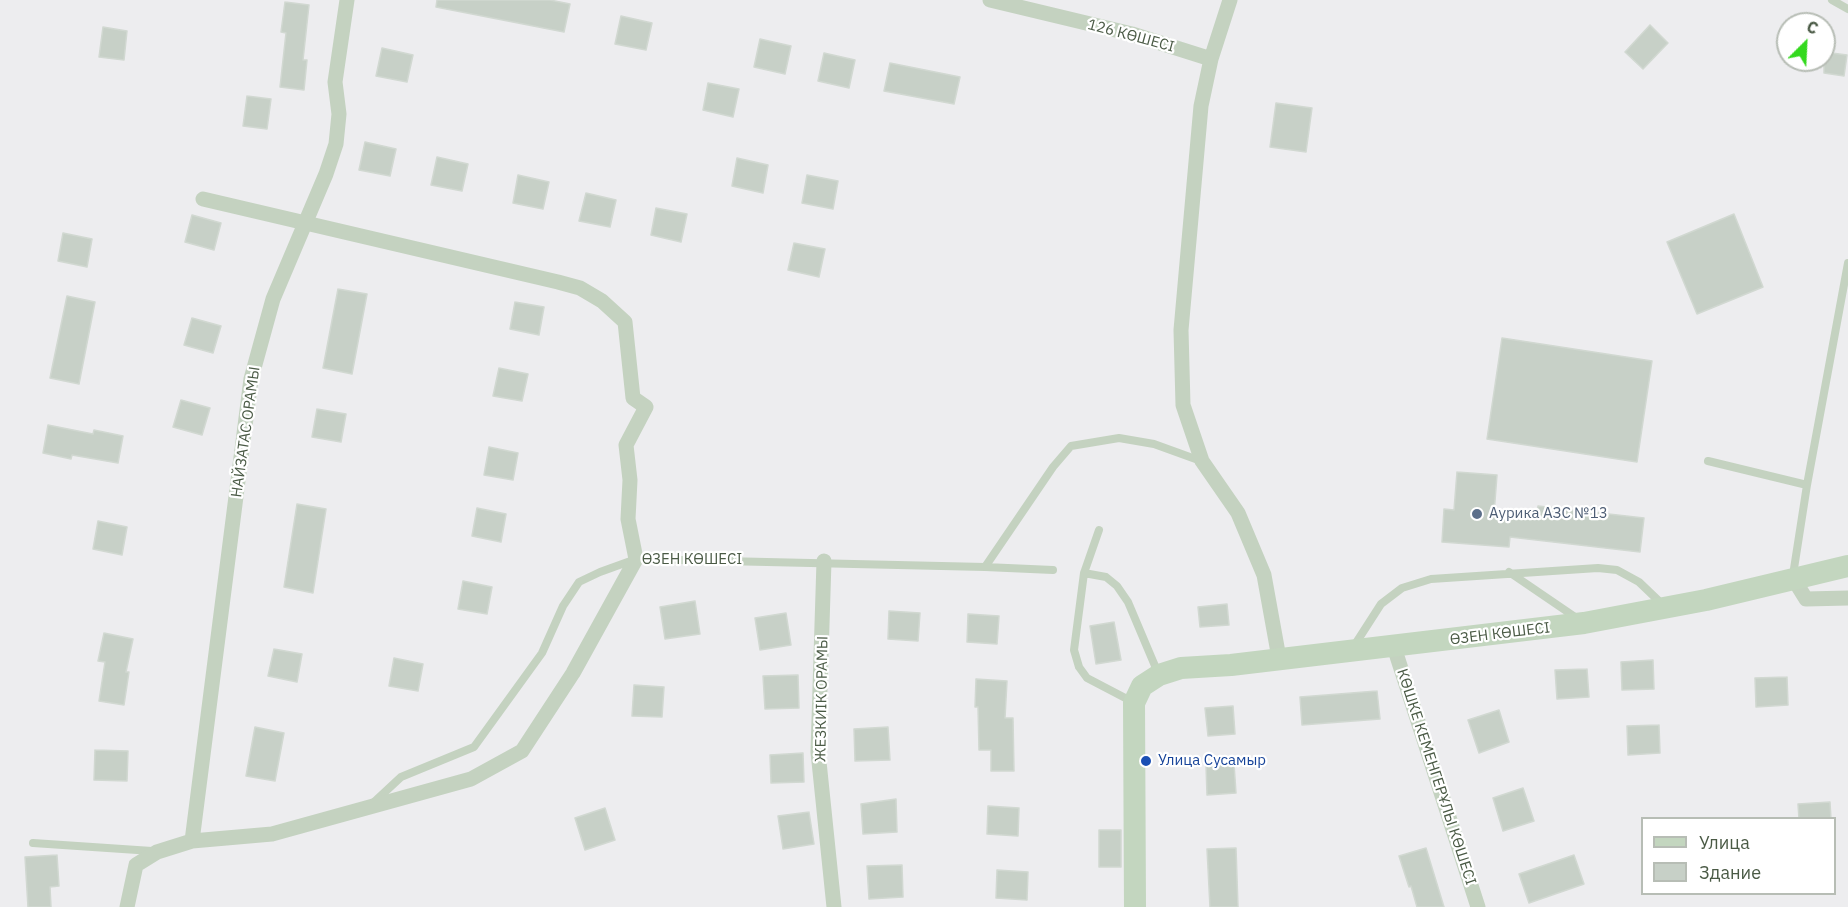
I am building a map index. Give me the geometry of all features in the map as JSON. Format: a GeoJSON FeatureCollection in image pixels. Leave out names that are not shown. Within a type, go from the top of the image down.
{"type":"FeatureCollection","features":[{"type":"Feature","properties":{"kind":"main road","name":"ӨЗЕН КӨШЕСІ"},"geometry":{"type":"LineString","coordinates":[[1145,688],[1181,668],[1231,665],[1584,624],[1848,566]]}},
{"type":"Feature","properties":{"kind":"main road"},"geometry":{"type":"LineString","coordinates":[[1135,907],[1145,688]]}},
{"type":"Feature","properties":{"kind":"street","name":"НАЙЗАТАС ОРАМЫ"},"geometry":{"type":"LineString","coordinates":[[192,841],[251,379],[273,299],[306,224],[336,144],[339,114],[335,82],[346,0]]}},
{"type":"Feature","properties":{"kind":"street","name":"126 КӨШЕСІ"},"geometry":{"type":"LineString","coordinates":[[990,0],[1132,34],[1211,59]]}},
{"type":"Feature","properties":{"kind":"street"},"geometry":{"type":"LineString","coordinates":[[1230,0],[1211,59],[1202,106],[1180,330],[1183,405],[1202,461],[1238,513],[1264,575],[1279,658]]}},
{"type":"Feature","properties":{"kind":"street"},"geometry":{"type":"LineString","coordinates":[[127,907],[136,865],[157,852],[192,841],[272,834],[471,779],[522,751],[573,673],[636,559],[628,519],[630,480],[626,445],[646,406],[633,398],[625,322],[602,301],[580,288],[202,199]]}},
{"type":"Feature","properties":{"kind":"street","name":"ЖЕЗКИІК ОРАМЫ"},"geometry":{"type":"LineString","coordinates":[[824,561],[818,752],[834,907]]}},
{"type":"Feature","properties":{"kind":"street"},"geometry":{"type":"LineString","coordinates":[[1793,578],[1806,599],[1848,598]]}},
{"type":"Feature","properties":{"kind":"street","name":"КӨШКЕ КЕМЕНГЕРҰЛЫ КӨШЕСІ"},"geometry":{"type":"LineString","coordinates":[[1394,647],[1478,907]]}},
{"type":"Feature","properties":{"kind":"lane"},"geometry":{"type":"LineString","coordinates":[[1832,0],[1848,9]]}},
{"type":"Feature","properties":{"kind":"lane"},"geometry":{"type":"LineString","coordinates":[[1793,578],[1807,485],[1848,263]]}},
{"type":"Feature","properties":{"kind":"lane"},"geometry":{"type":"LineString","coordinates":[[985,567],[1053,467],[1071,446],[1119,438],[1154,444],[1202,461]]}},
{"type":"Feature","properties":{"kind":"lane"},"geometry":{"type":"LineString","coordinates":[[1708,461],[1807,485]]}},
{"type":"Feature","properties":{"kind":"lane"},"geometry":{"type":"LineString","coordinates":[[1084,573],[1106,577],[1117,586],[1128,602],[1145,688],[1097,685],[1078,667],[1074,650],[1084,573],[1099,530]]}},
{"type":"Feature","properties":{"kind":"lane","name":"ӨЗЕН КӨШЕСІ"},"geometry":{"type":"LineString","coordinates":[[368,807],[401,777],[474,747],[542,653],[563,606],[579,582],[636,559],[824,561],[1053,570]]}},
{"type":"Feature","properties":{"kind":"lane"},"geometry":{"type":"LineString","coordinates":[[1352,650],[1381,604],[1401,588],[1431,579],[1598,567],[1617,570],[1653,593],[1665,608]]}},
{"type":"Feature","properties":{"kind":"lane"},"geometry":{"type":"LineString","coordinates":[[1509,572],[1584,624]]}},
{"type":"Feature","properties":{"kind":"lane"},"geometry":{"type":"LineString","coordinates":[[33,843],[157,852]]}},
{"type":"Feature","properties":{"kind":"building"},"geometry":{"type":"Polygon","coordinates":[[[437,0],[550,0],[570,4],[564,32],[436,7],[437,0]]]}},
{"type":"Feature","properties":{"kind":"building"},"geometry":{"type":"Polygon","coordinates":[[[285,2],[309,5],[303,60],[307,60],[304,90],[280,87],[286,33],[281,32],[285,2]]]}},
{"type":"Feature","properties":{"kind":"building"},"geometry":{"type":"Polygon","coordinates":[[[621,16],[652,23],[646,50],[615,44],[621,16]]]}},
{"type":"Feature","properties":{"kind":"building"},"geometry":{"type":"Polygon","coordinates":[[[1650,25],[1668,43],[1643,69],[1625,52],[1650,25]]]}},
{"type":"Feature","properties":{"kind":"building"},"geometry":{"type":"Polygon","coordinates":[[[103,27],[127,31],[124,60],[99,57],[103,27]]]}},
{"type":"Feature","properties":{"kind":"building"},"geometry":{"type":"Polygon","coordinates":[[[760,39],[791,46],[785,74],[754,67],[760,39]]]}},
{"type":"Feature","properties":{"kind":"building"},"geometry":{"type":"Polygon","coordinates":[[[382,48],[413,55],[407,82],[376,76],[382,48]]]}},
{"type":"Feature","properties":{"kind":"building"},"geometry":{"type":"Polygon","coordinates":[[[824,53],[855,60],[849,88],[818,81],[824,53]]]}},
{"type":"Feature","properties":{"kind":"building"},"geometry":{"type":"Polygon","coordinates":[[[1836,54],[1847,55],[1844,76],[1824,73],[1836,72],[1836,54]]]}},
{"type":"Feature","properties":{"kind":"building"},"geometry":{"type":"Polygon","coordinates":[[[890,63],[960,77],[954,104],[884,91],[890,63]]]}},
{"type":"Feature","properties":{"kind":"building"},"geometry":{"type":"Polygon","coordinates":[[[708,83],[739,89],[733,117],[703,110],[708,83]]]}},
{"type":"Feature","properties":{"kind":"building"},"geometry":{"type":"Polygon","coordinates":[[[247,96],[271,99],[267,129],[243,126],[247,96]]]}},
{"type":"Feature","properties":{"kind":"building"},"geometry":{"type":"Polygon","coordinates":[[[1276,103],[1312,108],[1306,152],[1270,147],[1276,103]]]}},
{"type":"Feature","properties":{"kind":"building"},"geometry":{"type":"Polygon","coordinates":[[[365,142],[396,149],[390,176],[359,170],[365,142]]]}},
{"type":"Feature","properties":{"kind":"building"},"geometry":{"type":"Polygon","coordinates":[[[437,157],[468,164],[462,191],[431,185],[437,157]]]}},
{"type":"Feature","properties":{"kind":"building"},"geometry":{"type":"Polygon","coordinates":[[[737,158],[768,165],[763,193],[732,186],[737,158]]]}},
{"type":"Feature","properties":{"kind":"building"},"geometry":{"type":"Polygon","coordinates":[[[518,175],[549,182],[543,209],[513,203],[518,175]]]}},
{"type":"Feature","properties":{"kind":"building"},"geometry":{"type":"Polygon","coordinates":[[[807,175],[838,181],[833,209],[802,203],[807,175]]]}},
{"type":"Feature","properties":{"kind":"building"},"geometry":{"type":"Polygon","coordinates":[[[586,193],[616,200],[610,227],[579,221],[586,193]]]}},
{"type":"Feature","properties":{"kind":"building"},"geometry":{"type":"Polygon","coordinates":[[[656,208],[687,214],[681,242],[651,235],[656,208]]]}},
{"type":"Feature","properties":{"kind":"building"},"geometry":{"type":"Polygon","coordinates":[[[1734,214],[1763,287],[1697,314],[1667,242],[1734,214]]]}},
{"type":"Feature","properties":{"kind":"building"},"geometry":{"type":"Polygon","coordinates":[[[192,215],[221,223],[214,250],[185,242],[192,215]]]}},
{"type":"Feature","properties":{"kind":"building"},"geometry":{"type":"Polygon","coordinates":[[[63,233],[92,239],[87,267],[58,261],[63,233]]]}},
{"type":"Feature","properties":{"kind":"building"},"geometry":{"type":"Polygon","coordinates":[[[794,243],[825,249],[819,277],[788,270],[794,243]]]}},
{"type":"Feature","properties":{"kind":"building"},"geometry":{"type":"Polygon","coordinates":[[[338,289],[367,294],[352,374],[323,368],[338,289]]]}},
{"type":"Feature","properties":{"kind":"building"},"geometry":{"type":"Polygon","coordinates":[[[67,296],[95,302],[79,384],[50,378],[67,296]]]}},
{"type":"Feature","properties":{"kind":"building"},"geometry":{"type":"Polygon","coordinates":[[[515,302],[544,307],[539,335],[510,329],[515,302]]]}},
{"type":"Feature","properties":{"kind":"building"},"geometry":{"type":"Polygon","coordinates":[[[192,318],[221,326],[213,353],[184,345],[192,318]]]}},
{"type":"Feature","properties":{"kind":"building"},"geometry":{"type":"Polygon","coordinates":[[[1502,338],[1652,361],[1637,462],[1487,439],[1502,338]]]}},
{"type":"Feature","properties":{"kind":"building"},"geometry":{"type":"Polygon","coordinates":[[[499,368],[528,374],[522,401],[493,396],[499,368]]]}},
{"type":"Feature","properties":{"kind":"building"},"geometry":{"type":"Polygon","coordinates":[[[181,400],[210,408],[202,435],[173,427],[181,400]]]}},
{"type":"Feature","properties":{"kind":"building"},"geometry":{"type":"Polygon","coordinates":[[[317,409],[346,414],[341,442],[312,437],[317,409]]]}},
{"type":"Feature","properties":{"kind":"building"},"geometry":{"type":"Polygon","coordinates":[[[48,425],[93,434],[94,430],[123,436],[118,463],[72,455],[71,459],[43,453],[48,425]]]}},
{"type":"Feature","properties":{"kind":"building"},"geometry":{"type":"Polygon","coordinates":[[[489,447],[518,453],[513,480],[484,475],[489,447]]]}},
{"type":"Feature","properties":{"kind":"building"},"geometry":{"type":"Polygon","coordinates":[[[1457,472],[1497,475],[1494,514],[1537,518],[1538,506],[1644,518],[1640,552],[1510,537],[1509,547],[1442,542],[1444,509],[1454,510],[1457,472]]]}},
{"type":"Feature","properties":{"kind":"building"},"geometry":{"type":"Polygon","coordinates":[[[297,504],[326,509],[313,593],[284,587],[297,504]]]}},
{"type":"Feature","properties":{"kind":"building"},"geometry":{"type":"Polygon","coordinates":[[[477,508],[506,514],[501,542],[472,536],[477,508]]]}},
{"type":"Feature","properties":{"kind":"building"},"geometry":{"type":"Polygon","coordinates":[[[98,521],[127,527],[122,555],[93,549],[98,521]]]}},
{"type":"Feature","properties":{"kind":"building"},"geometry":{"type":"Polygon","coordinates":[[[463,581],[492,587],[487,614],[458,609],[463,581]]]}},
{"type":"Feature","properties":{"kind":"building"},"geometry":{"type":"Polygon","coordinates":[[[695,601],[700,634],[665,639],[660,607],[695,601]]]}},
{"type":"Feature","properties":{"kind":"building"},"geometry":{"type":"Polygon","coordinates":[[[1227,604],[1229,625],[1200,627],[1198,607],[1227,604]]]}},
{"type":"Feature","properties":{"kind":"building"},"geometry":{"type":"Polygon","coordinates":[[[889,611],[920,613],[918,641],[888,639],[889,611]]]}},
{"type":"Feature","properties":{"kind":"building"},"geometry":{"type":"Polygon","coordinates":[[[786,613],[791,645],[760,650],[755,618],[786,613]]]}},
{"type":"Feature","properties":{"kind":"building"},"geometry":{"type":"Polygon","coordinates":[[[968,614],[999,616],[997,644],[967,642],[968,614]]]}},
{"type":"Feature","properties":{"kind":"building"},"geometry":{"type":"Polygon","coordinates":[[[1114,622],[1121,660],[1096,664],[1090,626],[1114,622]]]}},
{"type":"Feature","properties":{"kind":"building"},"geometry":{"type":"Polygon","coordinates":[[[104,633],[133,639],[126,672],[129,672],[124,705],[99,701],[105,662],[98,661],[104,633]]]}},
{"type":"Feature","properties":{"kind":"building"},"geometry":{"type":"Polygon","coordinates":[[[274,649],[302,654],[297,682],[268,676],[274,649]]]}},
{"type":"Feature","properties":{"kind":"building"},"geometry":{"type":"Polygon","coordinates":[[[394,658],[423,664],[418,691],[389,686],[394,658]]]}},
{"type":"Feature","properties":{"kind":"building"},"geometry":{"type":"Polygon","coordinates":[[[1653,660],[1654,689],[1622,690],[1621,662],[1653,660]]]}},
{"type":"Feature","properties":{"kind":"building"},"geometry":{"type":"Polygon","coordinates":[[[1587,669],[1589,697],[1557,699],[1555,670],[1587,669]]]}},
{"type":"Feature","properties":{"kind":"building"},"geometry":{"type":"Polygon","coordinates":[[[798,675],[799,708],[765,709],[763,676],[798,675]]]}},
{"type":"Feature","properties":{"kind":"building"},"geometry":{"type":"Polygon","coordinates":[[[1787,677],[1788,705],[1756,707],[1755,678],[1787,677]]]}},
{"type":"Feature","properties":{"kind":"building"},"geometry":{"type":"Polygon","coordinates":[[[976,679],[1007,681],[1005,718],[1013,718],[1014,771],[991,771],[991,750],[979,750],[978,707],[975,707],[976,679]]]}},
{"type":"Feature","properties":{"kind":"building"},"geometry":{"type":"Polygon","coordinates":[[[634,685],[664,687],[662,717],[632,716],[634,685]]]}},
{"type":"Feature","properties":{"kind":"building"},"geometry":{"type":"Polygon","coordinates":[[[1377,691],[1380,719],[1302,725],[1300,697],[1377,691]]]}},
{"type":"Feature","properties":{"kind":"building"},"geometry":{"type":"Polygon","coordinates":[[[1233,706],[1235,734],[1208,736],[1205,708],[1233,706]]]}},
{"type":"Feature","properties":{"kind":"building"},"geometry":{"type":"Polygon","coordinates":[[[1499,710],[1509,742],[1479,753],[1468,720],[1499,710]]]}},
{"type":"Feature","properties":{"kind":"building"},"geometry":{"type":"Polygon","coordinates":[[[1659,725],[1660,753],[1628,755],[1627,726],[1659,725]]]}},
{"type":"Feature","properties":{"kind":"building"},"geometry":{"type":"Polygon","coordinates":[[[255,727],[284,733],[275,781],[246,776],[255,727]]]}},
{"type":"Feature","properties":{"kind":"building"},"geometry":{"type":"Polygon","coordinates":[[[888,727],[890,760],[855,761],[854,729],[888,727]]]}},
{"type":"Feature","properties":{"kind":"building"},"geometry":{"type":"Polygon","coordinates":[[[95,750],[128,751],[127,781],[94,780],[95,750]]]}},
{"type":"Feature","properties":{"kind":"building"},"geometry":{"type":"Polygon","coordinates":[[[803,753],[804,782],[771,783],[770,755],[803,753]]]}},
{"type":"Feature","properties":{"kind":"building"},"geometry":{"type":"Polygon","coordinates":[[[1234,764],[1236,793],[1207,795],[1206,765],[1234,764]]]}},
{"type":"Feature","properties":{"kind":"building"},"geometry":{"type":"Polygon","coordinates":[[[1523,788],[1534,821],[1503,831],[1493,798],[1523,788]]]}},
{"type":"Feature","properties":{"kind":"building"},"geometry":{"type":"Polygon","coordinates":[[[896,799],[897,832],[863,834],[861,804],[896,799]]]}},
{"type":"Feature","properties":{"kind":"building"},"geometry":{"type":"Polygon","coordinates":[[[1830,802],[1831,817],[1799,817],[1798,804],[1830,802]]]}},
{"type":"Feature","properties":{"kind":"building"},"geometry":{"type":"Polygon","coordinates":[[[988,806],[1019,808],[1018,836],[987,834],[988,806]]]}},
{"type":"Feature","properties":{"kind":"building"},"geometry":{"type":"Polygon","coordinates":[[[605,808],[615,840],[585,850],[575,818],[605,808]]]}},
{"type":"Feature","properties":{"kind":"building"},"geometry":{"type":"Polygon","coordinates":[[[809,812],[814,844],[783,849],[778,816],[809,812]]]}},
{"type":"Feature","properties":{"kind":"building"},"geometry":{"type":"Polygon","coordinates":[[[1099,830],[1121,830],[1121,867],[1099,867],[1099,830]]]}},
{"type":"Feature","properties":{"kind":"building"},"geometry":{"type":"Polygon","coordinates":[[[1236,848],[1238,907],[1210,907],[1207,849],[1236,848]]]}},
{"type":"Feature","properties":{"kind":"building"},"geometry":{"type":"Polygon","coordinates":[[[1426,848],[1444,907],[1417,907],[1399,856],[1426,848]]]}},
{"type":"Feature","properties":{"kind":"building"},"geometry":{"type":"Polygon","coordinates":[[[57,855],[59,886],[50,887],[51,907],[28,907],[25,857],[57,855]]]}},
{"type":"Feature","properties":{"kind":"building"},"geometry":{"type":"Polygon","coordinates":[[[1574,855],[1584,884],[1529,903],[1519,874],[1574,855]]]}},
{"type":"Feature","properties":{"kind":"building"},"geometry":{"type":"Polygon","coordinates":[[[902,865],[903,897],[869,899],[867,866],[902,865]]]}},
{"type":"Feature","properties":{"kind":"building"},"geometry":{"type":"Polygon","coordinates":[[[997,870],[1028,872],[1027,900],[996,898],[997,870]]]}},
{"type":"Feature","properties":{"kind":"place","name":"Аурика АЗС №13"},"geometry":{"type":"Point","coordinates":[1477,514]}},
{"type":"Feature","properties":{"kind":"place","name":"Улица Сусамыр"},"geometry":{"type":"Point","coordinates":[1146,761]}}]}
